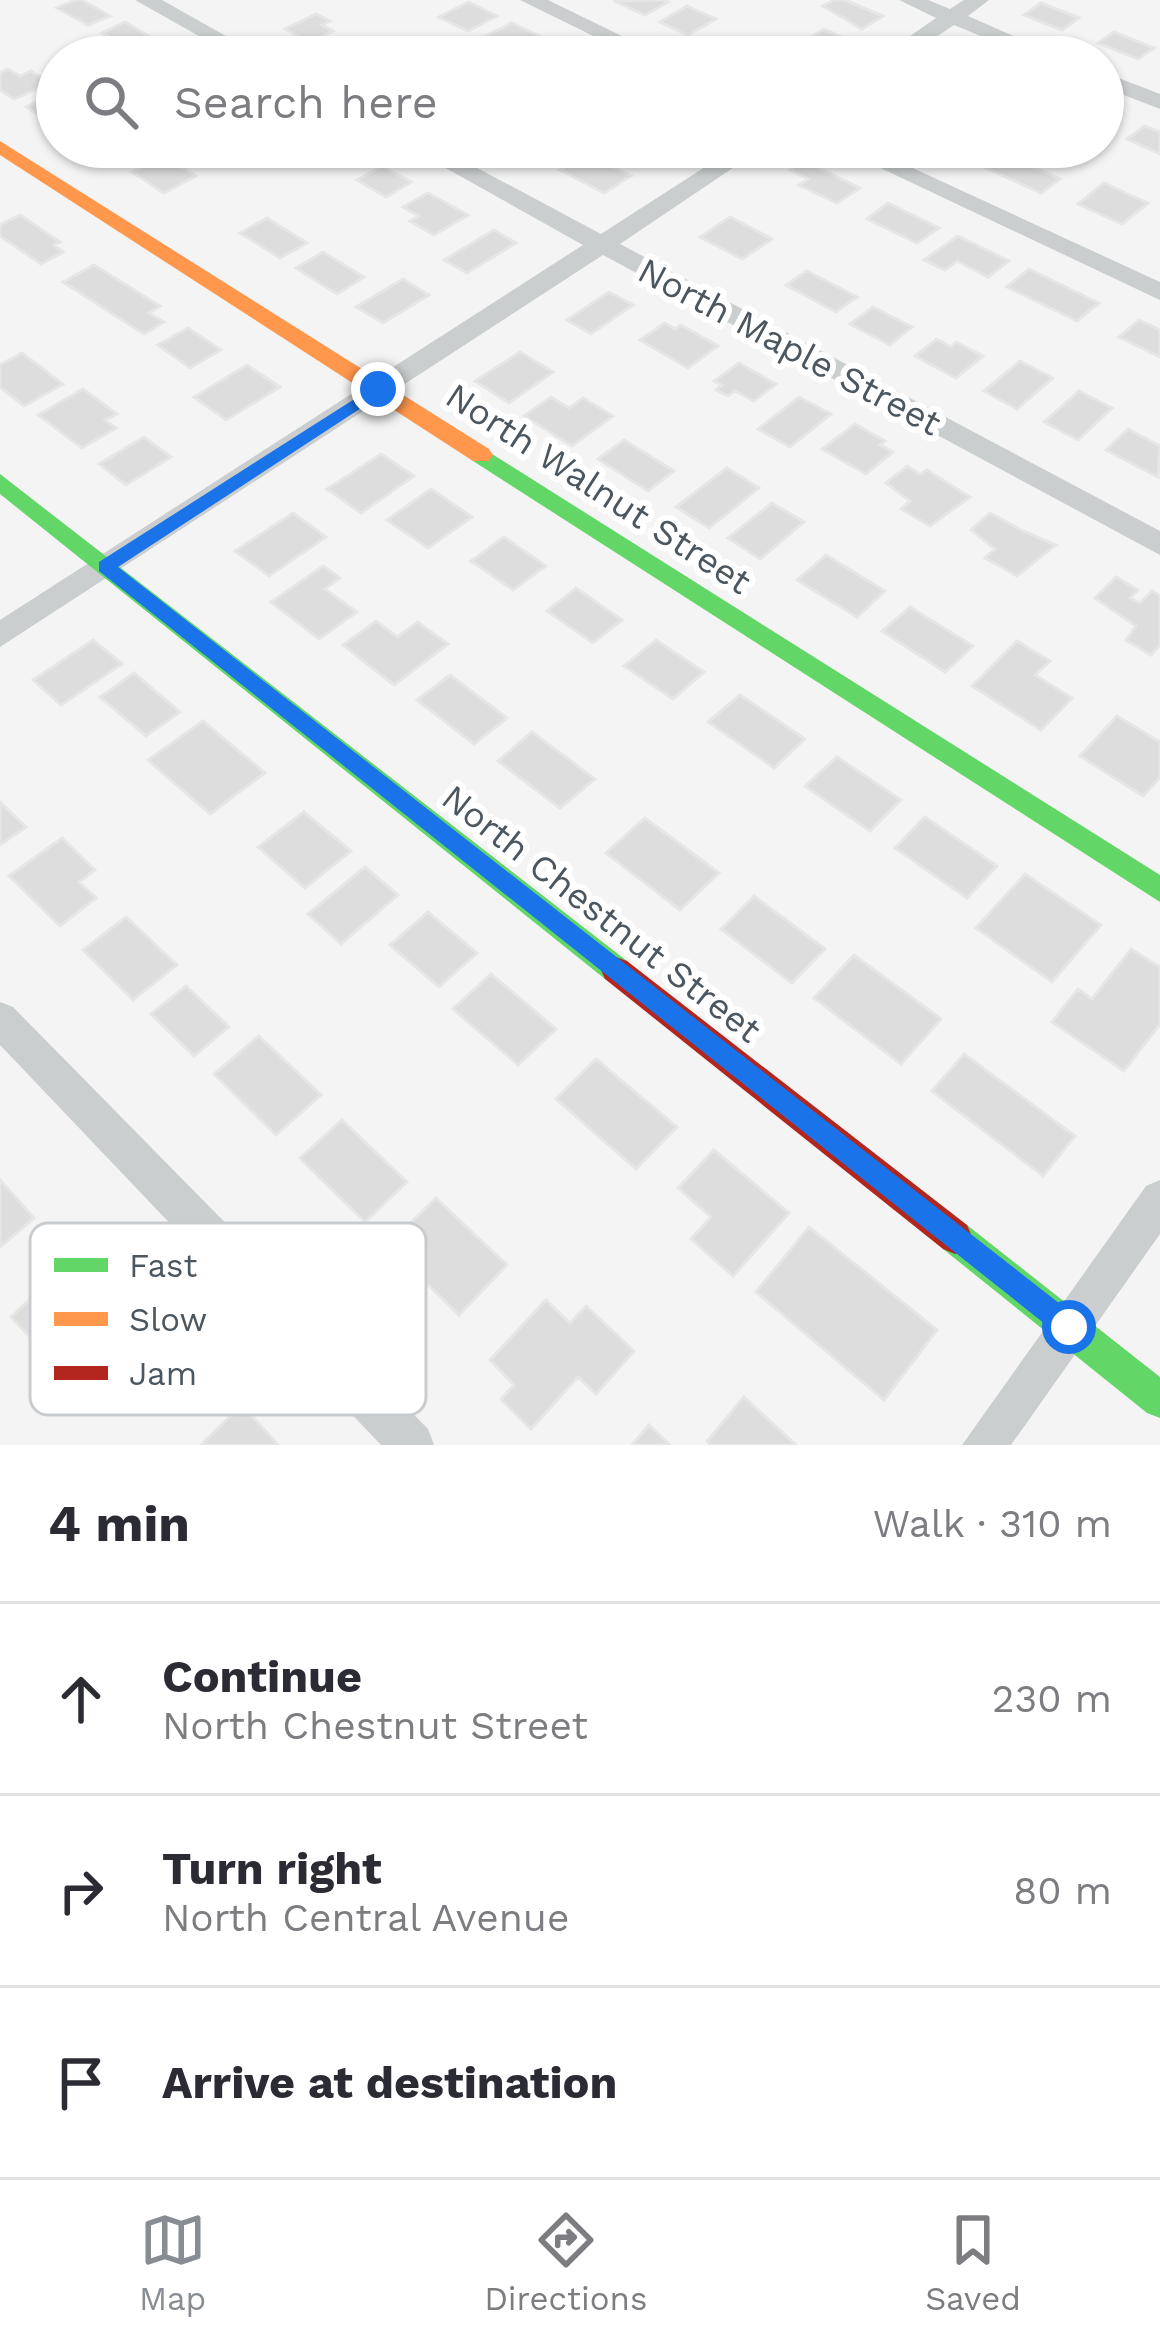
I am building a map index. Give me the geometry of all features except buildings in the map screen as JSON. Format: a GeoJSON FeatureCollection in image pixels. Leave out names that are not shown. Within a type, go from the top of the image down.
{"type":"FeatureCollection","features":[{"type":"Feature","properties":{"kind":"street"},"geometry":{"type":"LineString","coordinates":[[146,0],[214,36]]}},
{"type":"Feature","properties":{"kind":"street"},"geometry":{"type":"LineString","coordinates":[[531,0],[609,36]]}},
{"type":"Feature","properties":{"kind":"street"},"geometry":{"type":"LineString","coordinates":[[910,0],[999,36]]}},
{"type":"Feature","properties":{"kind":"street"},"geometry":{"type":"LineString","coordinates":[[923,36],[978,0]]}},
{"type":"Feature","properties":{"kind":"street"},"geometry":{"type":"LineString","coordinates":[[1124,87],[1160,102]]}},
{"type":"Feature","properties":{"kind":"street","name":"North Walnut Street"},"geometry":{"type":"LineString","coordinates":[[0,147],[1160,890]]}},
{"type":"Feature","properties":{"kind":"street","name":"North Maple Street"},"geometry":{"type":"LineString","coordinates":[[459,168],[1160,544]]}},
{"type":"Feature","properties":{"kind":"street"},"geometry":{"type":"LineString","coordinates":[[0,635],[719,168]]}},
{"type":"Feature","properties":{"kind":"street"},"geometry":{"type":"LineString","coordinates":[[893,168],[1160,292]]}},
{"type":"Feature","properties":{"kind":"street","name":"North Chestnut Street"},"geometry":{"type":"LineString","coordinates":[[0,482],[1160,1400]]}},
{"type":"Feature","properties":{"kind":"street"},"geometry":{"type":"LineString","coordinates":[[0,1019],[197,1223]]}},
{"type":"Feature","properties":{"kind":"street"},"geometry":{"type":"LineString","coordinates":[[984,1445],[1160,1200]]}},
{"type":"Feature","properties":{"kind":"street"},"geometry":{"type":"LineString","coordinates":[[383,1415],[412,1445]]}},
{"type":"Feature","properties":{"kind":"traffic: fast"},"geometry":{"type":"LineString","coordinates":[[481,455],[1160,890]]}},
{"type":"Feature","properties":{"kind":"traffic: fast"},"geometry":{"type":"LineString","coordinates":[[0,482],[616,970]]}},
{"type":"Feature","properties":{"kind":"traffic: fast"},"geometry":{"type":"LineString","coordinates":[[955,1237],[1160,1400]]}},
{"type":"Feature","properties":{"kind":"traffic: slow"},"geometry":{"type":"LineString","coordinates":[[0,147],[481,455]]}},
{"type":"Feature","properties":{"kind":"traffic: jam"},"geometry":{"type":"LineString","coordinates":[[616,970],[955,1237]]}},
{"type":"Feature","properties":{"kind":"route"},"geometry":{"type":"LineString","coordinates":[[378,389],[105,566],[1069,1327]]}}]}
